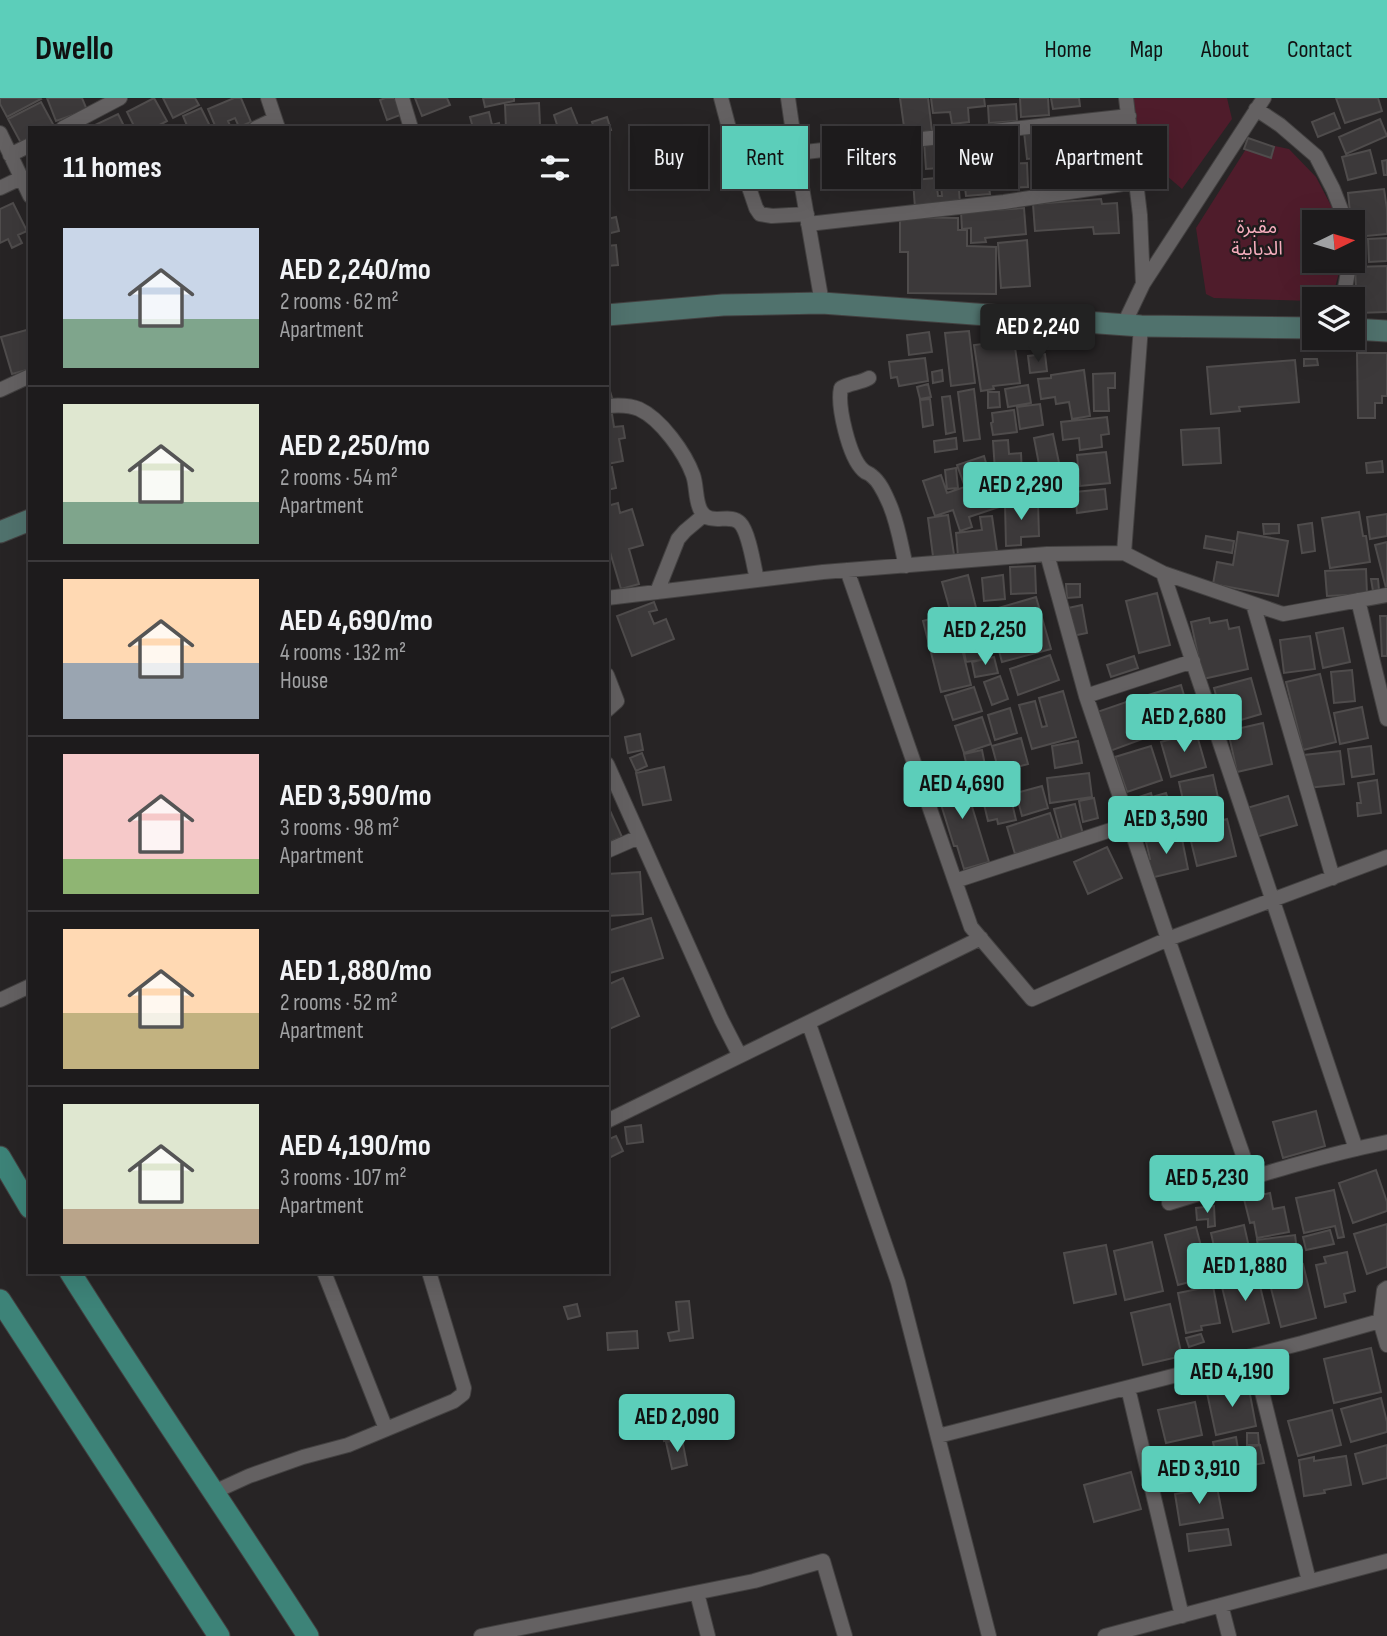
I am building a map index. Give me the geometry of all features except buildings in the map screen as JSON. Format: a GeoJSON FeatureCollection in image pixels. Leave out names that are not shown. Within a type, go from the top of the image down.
{"type":"FeatureCollection","features":[{"type":"Feature","properties":{"kind":"main road"},"geometry":{"type":"LineString","coordinates":[[0,1157],[28,1205]]}},
{"type":"Feature","properties":{"kind":"main road"},"geometry":{"type":"LineString","coordinates":[[71,1274],[308,1636]]}},
{"type":"Feature","properties":{"kind":"main road"},"geometry":{"type":"LineString","coordinates":[[0,1300],[219,1636]]}},
{"type":"Feature","properties":{"kind":"street"},"geometry":{"type":"LineString","coordinates":[[67,126],[120,98]]}},
{"type":"Feature","properties":{"kind":"street"},"geometry":{"type":"LineString","coordinates":[[268,98],[276,124]]}},
{"type":"Feature","properties":{"kind":"street"},"geometry":{"type":"LineString","coordinates":[[402,98],[410,126]]}},
{"type":"Feature","properties":{"kind":"street"},"geometry":{"type":"LineString","coordinates":[[721,98],[730,132],[760,214],[808,219],[1004,202],[1090,189]]}},
{"type":"Feature","properties":{"kind":"street"},"geometry":{"type":"LineString","coordinates":[[788,98],[792,126]]}},
{"type":"Feature","properties":{"kind":"street"},"geometry":{"type":"LineString","coordinates":[[1126,98],[1130,126]]}},
{"type":"Feature","properties":{"kind":"street"},"geometry":{"type":"LineString","coordinates":[[1143,284],[1260,104],[1316,156],[1341,210]]}},
{"type":"Feature","properties":{"kind":"street"},"geometry":{"type":"LineString","coordinates":[[808,152],[1129,116]]}},
{"type":"Feature","properties":{"kind":"street"},"geometry":{"type":"LineString","coordinates":[[0,133],[28,192]]}},
{"type":"Feature","properties":{"kind":"street"},"geometry":{"type":"LineString","coordinates":[[10,155],[28,146]]}},
{"type":"Feature","properties":{"kind":"street"},"geometry":{"type":"LineString","coordinates":[[0,188],[21,178]]}},
{"type":"Feature","properties":{"kind":"street"},"geometry":{"type":"LineString","coordinates":[[803,189],[822,303]]}},
{"type":"Feature","properties":{"kind":"street"},"geometry":{"type":"LineString","coordinates":[[1124,553],[1132,325],[1143,284],[1137,189]]}},
{"type":"Feature","properties":{"kind":"street"},"geometry":{"type":"LineString","coordinates":[[609,315],[723,305],[822,303],[1132,325],[1302,328]]}},
{"type":"Feature","properties":{"kind":"street"},"geometry":{"type":"LineString","coordinates":[[1365,330],[1387,331]]}},
{"type":"Feature","properties":{"kind":"street"},"geometry":{"type":"LineString","coordinates":[[0,390],[28,377]]}},
{"type":"Feature","properties":{"kind":"street"},"geometry":{"type":"LineString","coordinates":[[869,378],[841,388],[839,396],[842,413],[848,439],[858,462],[863,471],[879,484],[890,506],[906,566]]}},
{"type":"Feature","properties":{"kind":"street"},"geometry":{"type":"LineString","coordinates":[[609,406],[637,408],[650,415],[663,428],[684,455],[694,477],[702,512],[711,519],[734,519],[740,522],[745,531],[757,580]]}},
{"type":"Feature","properties":{"kind":"street"},"geometry":{"type":"LineString","coordinates":[[657,592],[678,539],[705,515]]}},
{"type":"Feature","properties":{"kind":"street"},"geometry":{"type":"LineString","coordinates":[[2,533],[28,521]]}},
{"type":"Feature","properties":{"kind":"street"},"geometry":{"type":"LineString","coordinates":[[609,598],[847,570],[1047,554],[1124,553],[1163,573],[1283,614],[1387,595]]}},
{"type":"Feature","properties":{"kind":"street"},"geometry":{"type":"LineString","coordinates":[[1047,554],[1086,696],[1251,1178]]}},
{"type":"Feature","properties":{"kind":"street"},"geometry":{"type":"LineString","coordinates":[[847,570],[971,927],[1032,999],[1168,939],[1387,857]]}},
{"type":"Feature","properties":{"kind":"street"},"geometry":{"type":"LineString","coordinates":[[1163,573],[1356,1149]]}},
{"type":"Feature","properties":{"kind":"street"},"geometry":{"type":"LineString","coordinates":[[1357,600],[1387,719]]}},
{"type":"Feature","properties":{"kind":"street"},"geometry":{"type":"LineString","coordinates":[[1253,604],[1333,878]]}},
{"type":"Feature","properties":{"kind":"street"},"geometry":{"type":"LineString","coordinates":[[1086,696],[1193,661]]}},
{"type":"Feature","properties":{"kind":"street"},"geometry":{"type":"LineString","coordinates":[[609,680],[617,701],[609,708]]}},
{"type":"Feature","properties":{"kind":"street"},"geometry":{"type":"LineString","coordinates":[[609,769],[740,1056]]}},
{"type":"Feature","properties":{"kind":"street"},"geometry":{"type":"LineString","coordinates":[[955,881],[1129,824]]}},
{"type":"Feature","properties":{"kind":"street"},"geometry":{"type":"LineString","coordinates":[[609,850],[639,837]]}},
{"type":"Feature","properties":{"kind":"street"},"geometry":{"type":"LineString","coordinates":[[609,1120],[981,939]]}},
{"type":"Feature","properties":{"kind":"street"},"geometry":{"type":"LineString","coordinates":[[0,1000],[28,987]]}},
{"type":"Feature","properties":{"kind":"street"},"geometry":{"type":"LineString","coordinates":[[809,1024],[898,1282],[989,1636]]}},
{"type":"Feature","properties":{"kind":"street"},"geometry":{"type":"LineString","coordinates":[[1169,1203],[1387,1142]]}},
{"type":"Feature","properties":{"kind":"street"},"geometry":{"type":"LineString","coordinates":[[325,1274],[386,1429]]}},
{"type":"Feature","properties":{"kind":"street"},"geometry":{"type":"LineString","coordinates":[[214,1492],[303,1457],[338,1449],[454,1401],[463,1394],[464,1388],[430,1274]]}},
{"type":"Feature","properties":{"kind":"street"},"geometry":{"type":"LineString","coordinates":[[1387,1288],[1384,1290],[1380,1321],[1387,1345]]}},
{"type":"Feature","properties":{"kind":"street"},"geometry":{"type":"LineString","coordinates":[[938,1436],[1380,1321]]}},
{"type":"Feature","properties":{"kind":"street"},"geometry":{"type":"LineString","coordinates":[[1253,1356],[1309,1581]]}},
{"type":"Feature","properties":{"kind":"street"},"geometry":{"type":"LineString","coordinates":[[1128,1388],[1182,1616]]}},
{"type":"Feature","properties":{"kind":"street"},"geometry":{"type":"LineString","coordinates":[[481,1636],[754,1581],[823,1561],[845,1636]]}},
{"type":"Feature","properties":{"kind":"street"},"geometry":{"type":"LineString","coordinates":[[1105,1636],[1387,1561]]}},
{"type":"Feature","properties":{"kind":"street"},"geometry":{"type":"LineString","coordinates":[[697,1593],[708,1636]]}},
{"type":"Feature","properties":{"kind":"street"},"geometry":{"type":"LineString","coordinates":[[1221,1605],[1229,1636]]}},
{"type":"Feature","properties":{"kind":"green space"},"geometry":{"type":"Polygon","coordinates":[[[1132,98],[1227,98],[1232,119],[1182,189],[1167,176],[1167,126],[1135,126],[1132,98]]]}},
{"type":"Feature","properties":{"kind":"green space","name":"مقبرة الدبابية"},"geometry":{"type":"Polygon","coordinates":[[[1251,141],[1289,149],[1316,177],[1333,210],[1302,210],[1302,273],[1339,273],[1335,287],[1302,287],[1302,301],[1214,298],[1206,294],[1196,228],[1251,141]]]}}]}
